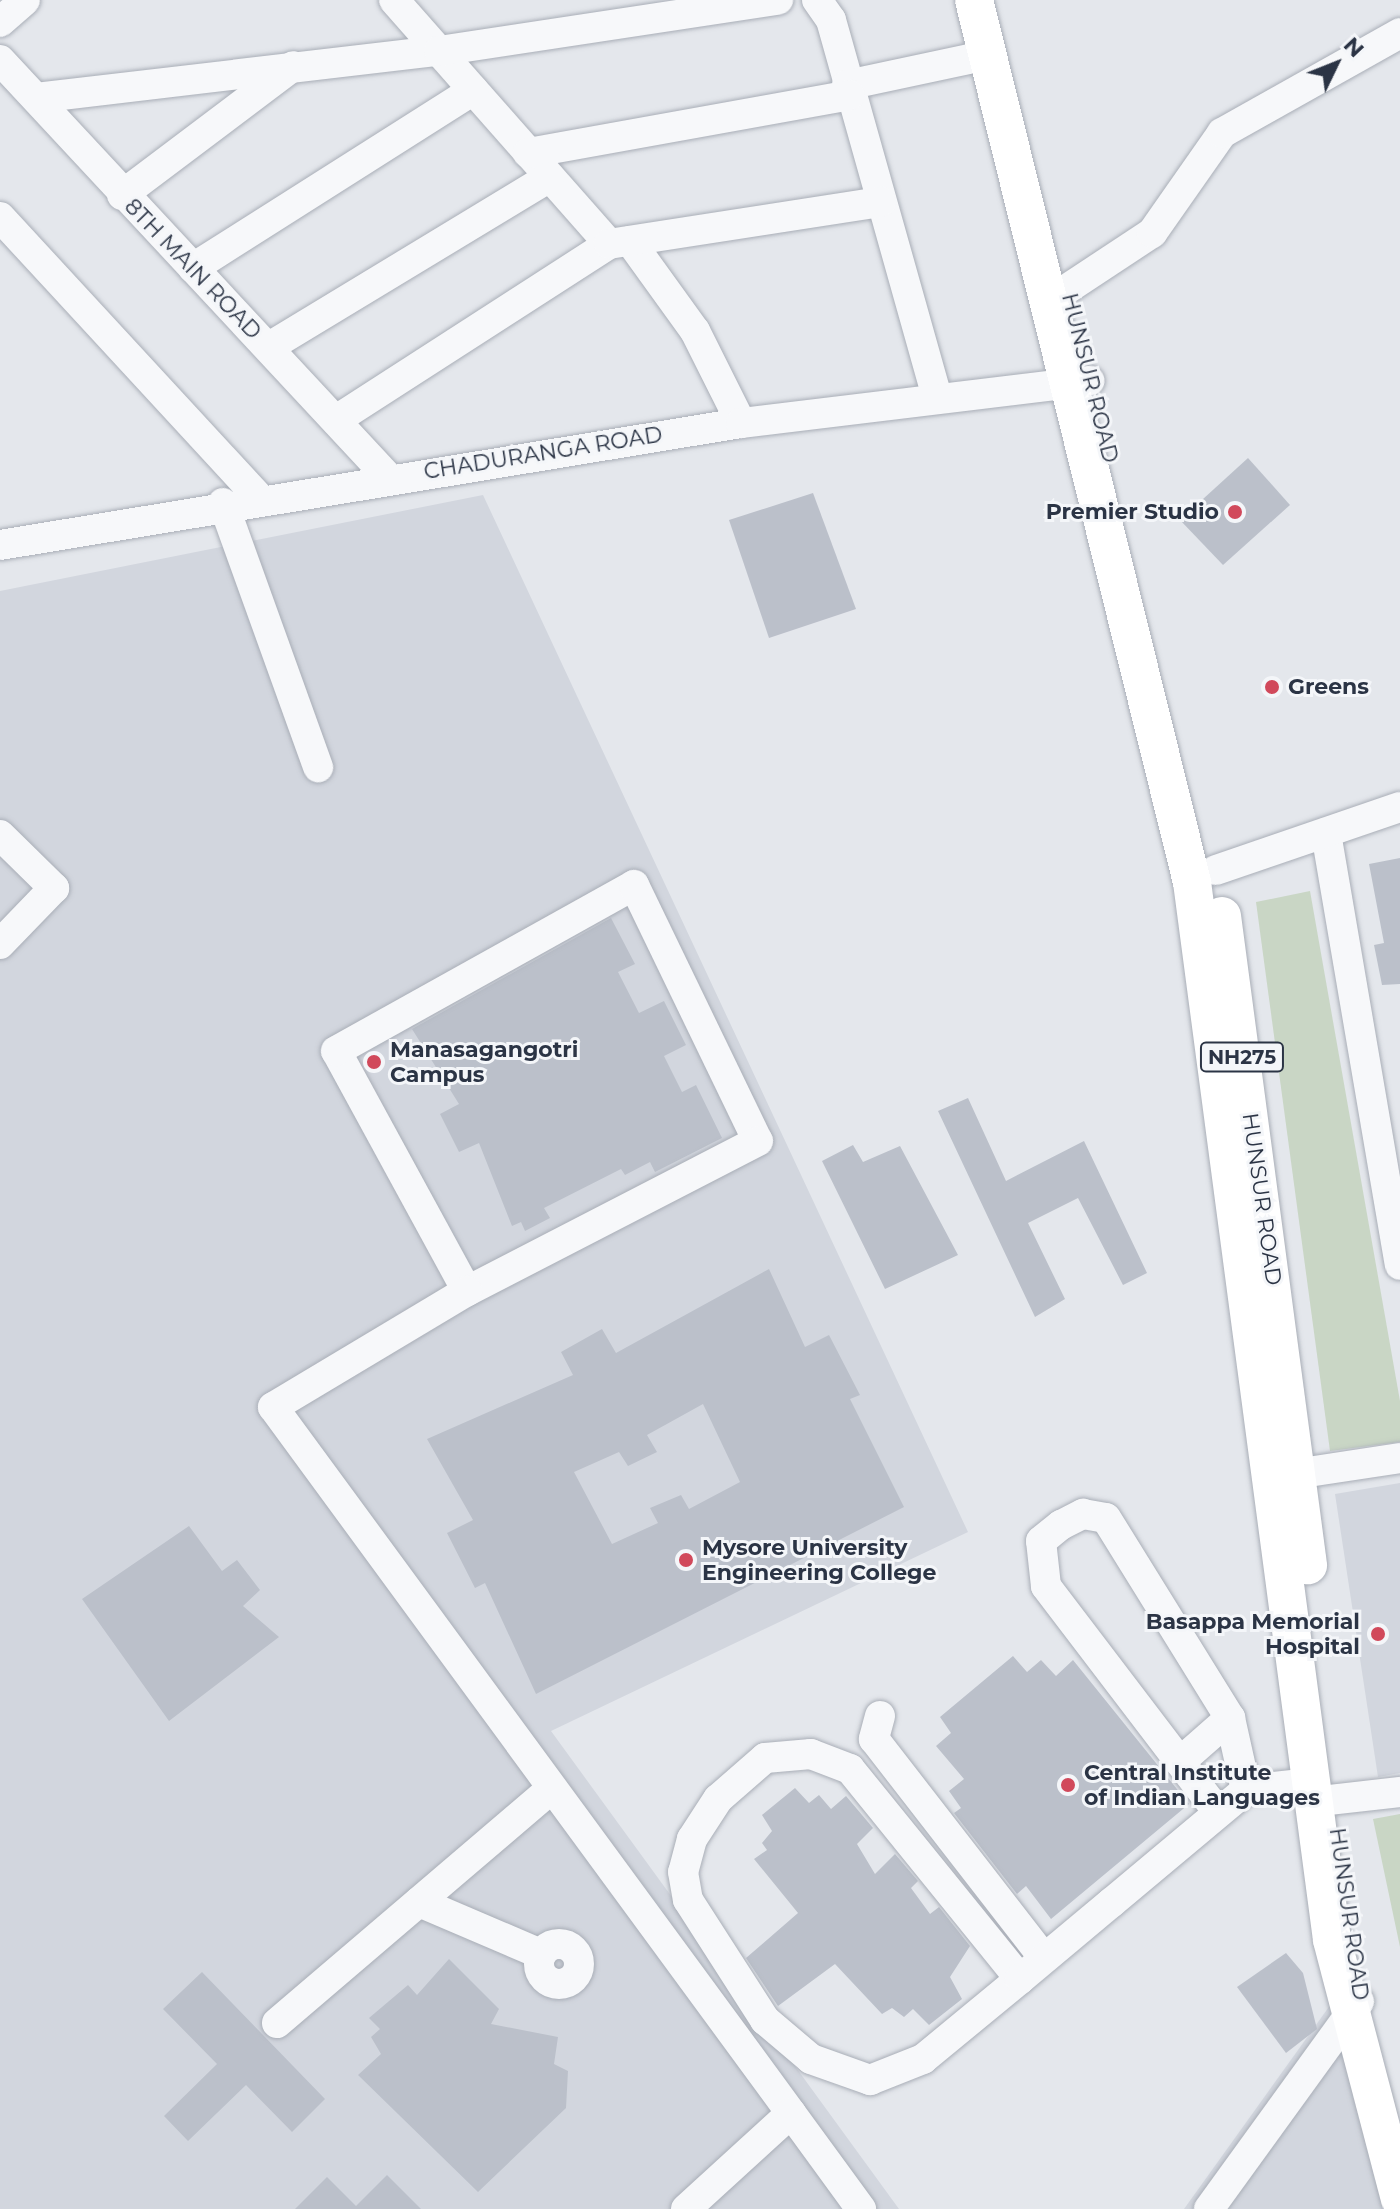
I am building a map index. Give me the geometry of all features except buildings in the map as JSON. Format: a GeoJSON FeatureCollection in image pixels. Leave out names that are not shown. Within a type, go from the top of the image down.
{"type":"FeatureCollection","features":[{"type":"Feature","properties":{"kind":"main road"},"geometry":{"type":"LineString","coordinates":[[974,0],[1078,382],[1192,882],[1284,1476]]}},
{"type":"Feature","properties":{"kind":"main road","name":"HUNSUR ROAD"},"geometry":{"type":"LineString","coordinates":[[1000,0],[1067,289],[1078,382],[1216,870],[1318,1795],[1354,2010],[1400,2128]]}},
{"type":"Feature","properties":{"kind":"main road"},"geometry":{"type":"LineString","coordinates":[[1354,2010],[1400,2199]]}},
{"type":"Feature","properties":{"kind":"street"},"geometry":{"type":"LineString","coordinates":[[0,22],[25,0]]}},
{"type":"Feature","properties":{"kind":"street"},"geometry":{"type":"LineString","coordinates":[[394,0],[528,153],[619,243],[695,331],[741,423]]}},
{"type":"Feature","properties":{"kind":"street"},"geometry":{"type":"LineString","coordinates":[[36,98],[295,64],[439,51],[778,0]]}},
{"type":"Feature","properties":{"kind":"street"},"geometry":{"type":"LineString","coordinates":[[817,0],[831,20],[937,398]]}},
{"type":"Feature","properties":{"kind":"street"},"geometry":{"type":"LineString","coordinates":[[1067,289],[1152,233],[1222,133],[1400,33]]}},
{"type":"Feature","properties":{"kind":"street"},"geometry":{"type":"LineString","coordinates":[[528,153],[849,90],[988,55]]}},
{"type":"Feature","properties":{"kind":"street","name":"8TH MAIN ROAD"},"geometry":{"type":"LineString","coordinates":[[0,60],[122,195],[269,347],[387,476]]}},
{"type":"Feature","properties":{"kind":"street"},"geometry":{"type":"LineString","coordinates":[[122,195],[295,64]]}},
{"type":"Feature","properties":{"kind":"street"},"geometry":{"type":"LineString","coordinates":[[193,268],[473,90]]}},
{"type":"Feature","properties":{"kind":"street"},"geometry":{"type":"LineString","coordinates":[[269,347],[550,177]]}},
{"type":"Feature","properties":{"kind":"street"},"geometry":{"type":"LineString","coordinates":[[336,420],[619,243],[881,202]]}},
{"type":"Feature","properties":{"kind":"street"},"geometry":{"type":"LineString","coordinates":[[0,217],[258,497]]}},
{"type":"Feature","properties":{"kind":"street","name":"CHADURANGA ROAD"},"geometry":{"type":"LineString","coordinates":[[0,545],[387,476],[741,423],[1078,382]]}},
{"type":"Feature","properties":{"kind":"street"},"geometry":{"type":"LineString","coordinates":[[223,503],[318,767]]}},
{"type":"Feature","properties":{"kind":"street"},"geometry":{"type":"LineString","coordinates":[[1216,870],[1400,807]]}},
{"type":"Feature","properties":{"kind":"street"},"geometry":{"type":"LineString","coordinates":[[1326,833],[1400,1265]]}},
{"type":"Feature","properties":{"kind":"street"},"geometry":{"type":"LineString","coordinates":[[0,835],[54,888],[0,944]]}},
{"type":"Feature","properties":{"kind":"street"},"geometry":{"type":"LineString","coordinates":[[467,1291],[336,1051],[634,885],[758,1141],[467,1291],[273,1407],[550,1790],[861,2209]]}},
{"type":"Feature","properties":{"kind":"street"},"geometry":{"type":"LineString","coordinates":[[1284,1476],[1400,1458]]}},
{"type":"Feature","properties":{"kind":"street"},"geometry":{"type":"LineString","coordinates":[[1218,1812],[1046,1586],[1041,1541],[1083,1514],[1106,1518],[1230,1718],[1246,1790]]}},
{"type":"Feature","properties":{"kind":"street"},"geometry":{"type":"LineString","coordinates":[[880,1716],[874,1739],[1044,1958]]}},
{"type":"Feature","properties":{"kind":"street"},"geometry":{"type":"LineString","coordinates":[[1180,1762],[1230,1718]]}},
{"type":"Feature","properties":{"kind":"street"},"geometry":{"type":"LineString","coordinates":[[1020,1979],[850,1769],[811,1754],[765,1758],[718,1799],[692,1839],[683,1872],[688,1900],[765,2020],[811,2059],[870,2080],[890,2075],[923,2059],[1020,1979],[1218,1812],[1246,1790],[1318,1795],[1400,1792]]}},
{"type":"Feature","properties":{"kind":"street"},"geometry":{"type":"LineString","coordinates":[[277,2023],[550,1790]]}},
{"type":"Feature","properties":{"kind":"street"},"geometry":{"type":"LineString","coordinates":[[419,1902],[541,1954]]}},
{"type":"Feature","properties":{"kind":"street"},"geometry":{"type":"LineString","coordinates":[[1209,2209],[1354,2010]]}},
{"type":"Feature","properties":{"kind":"street"},"geometry":{"type":"LineString","coordinates":[[686,2209],[791,2113]]}},
{"type":"Feature","properties":{"kind":"shaded area","name":"Manasagangotri Campus"},"geometry":{"type":"Polygon","coordinates":[[[483,495],[968,1532],[551,1731],[899,2209],[0,2209],[0,591],[483,495]]]}},
{"type":"Feature","properties":{"kind":"shaded area","name":"Basappa Memorial Hospital"},"geometry":{"type":"Polygon","coordinates":[[[1400,1483],[1400,1773],[1378,1777],[1335,1494],[1400,1483]]]}},
{"type":"Feature","properties":{"kind":"shaded area"},"geometry":{"type":"Polygon","coordinates":[[[1331,2004],[1388,2209],[1184,2209],[1331,2004]]]}},
{"type":"Feature","properties":{"kind":"green space"},"geometry":{"type":"Polygon","coordinates":[[[1310,891],[1400,1401],[1400,1442],[1330,1451],[1256,902],[1310,891]]]}},
{"type":"Feature","properties":{"kind":"green space"},"geometry":{"type":"Polygon","coordinates":[[[1400,1814],[1400,1947],[1373,1819],[1400,1814]]]}},
{"type":"Feature","properties":{"kind":"place","name":"Premier Studio"},"geometry":{"type":"Point","coordinates":[1235,512]}},
{"type":"Feature","properties":{"kind":"place","name":"Greens"},"geometry":{"type":"Point","coordinates":[1272,687]}},
{"type":"Feature","properties":{"kind":"place","name":"Manasagangotri Campus"},"geometry":{"type":"Point","coordinates":[374,1062]}},
{"type":"Feature","properties":{"kind":"place","name":"Mysore University Engineering College"},"geometry":{"type":"Point","coordinates":[686,1560]}},
{"type":"Feature","properties":{"kind":"place","name":"Basappa Memorial Hospital"},"geometry":{"type":"Point","coordinates":[1378,1634]}},
{"type":"Feature","properties":{"kind":"place","name":"Central Institute of Indian Languages"},"geometry":{"type":"Point","coordinates":[1068,1785]}}]}
